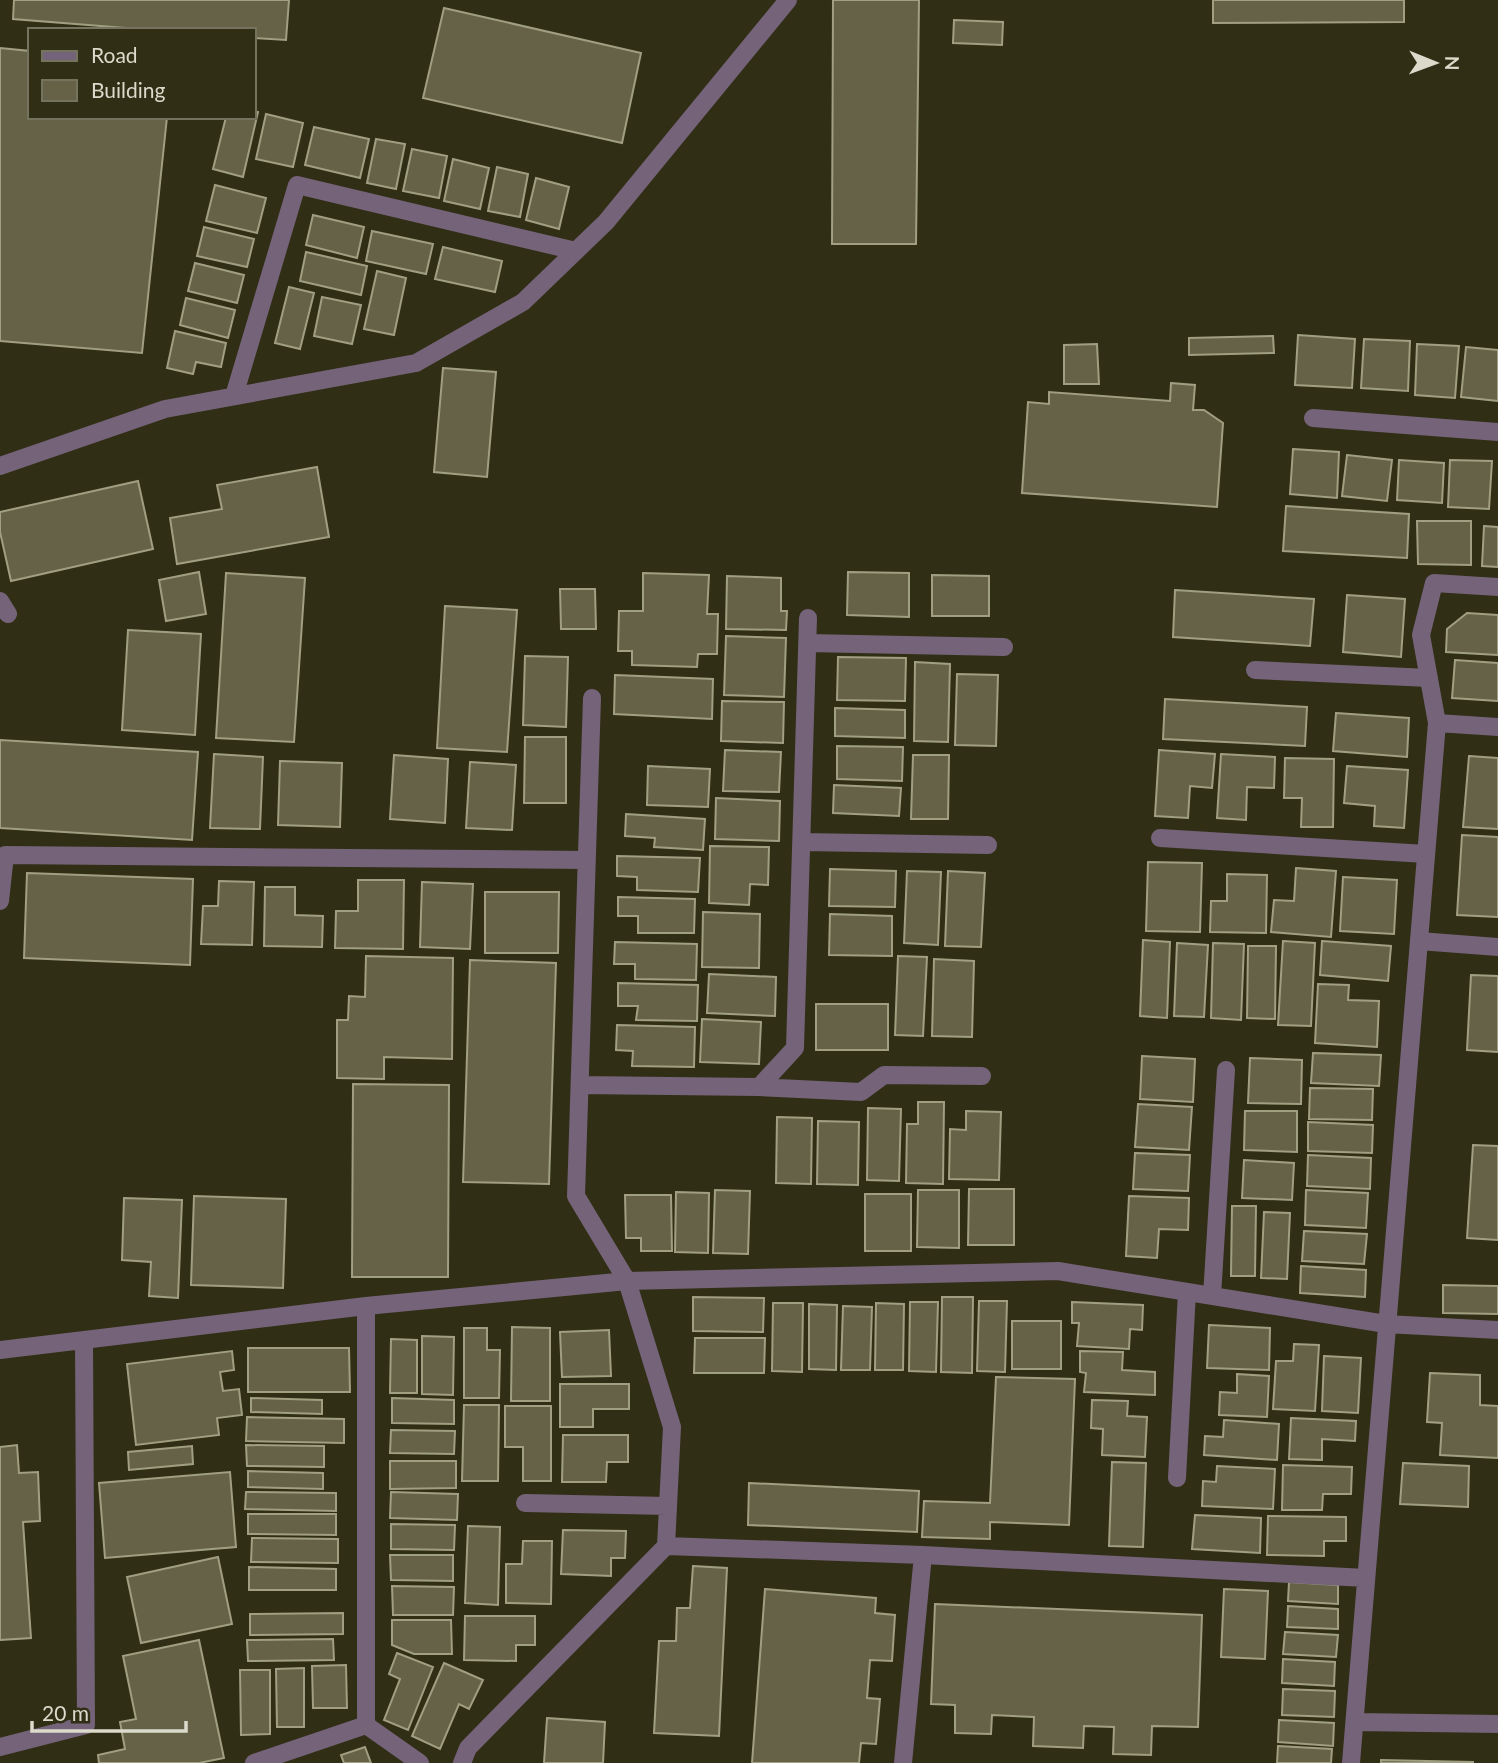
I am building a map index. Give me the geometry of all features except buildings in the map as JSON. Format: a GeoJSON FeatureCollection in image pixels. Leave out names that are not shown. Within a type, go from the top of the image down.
{"type":"FeatureCollection","features":[{"type":"Feature","properties":{"kind":"street"},"geometry":{"type":"LineString","coordinates":[[0,466],[165,409],[416,363],[523,302],[606,222],[788,0]]}},
{"type":"Feature","properties":{"kind":"street"},"geometry":{"type":"LineString","coordinates":[[234,396],[297,186],[576,251]]}},
{"type":"Feature","properties":{"kind":"street"},"geometry":{"type":"LineString","coordinates":[[1313,418],[1498,432]]}},
{"type":"Feature","properties":{"kind":"street"},"geometry":{"type":"LineString","coordinates":[[1351,1763],[1437,723],[1421,635],[1434,583],[1498,587]]}},
{"type":"Feature","properties":{"kind":"street"},"geometry":{"type":"LineString","coordinates":[[759,1087],[795,1048],[808,618]]}},
{"type":"Feature","properties":{"kind":"street"},"geometry":{"type":"LineString","coordinates":[[808,643],[1004,647]]}},
{"type":"Feature","properties":{"kind":"street"},"geometry":{"type":"LineString","coordinates":[[1255,670],[1429,678]]}},
{"type":"Feature","properties":{"kind":"street"},"geometry":{"type":"LineString","coordinates":[[462,1763],[468,1748],[666,1546],[672,1427],[627,1281],[576,1196],[592,698]]}},
{"type":"Feature","properties":{"kind":"street"},"geometry":{"type":"LineString","coordinates":[[1437,723],[1498,727]]}},
{"type":"Feature","properties":{"kind":"street"},"geometry":{"type":"LineString","coordinates":[[1160,838],[1426,854]]}},
{"type":"Feature","properties":{"kind":"street"},"geometry":{"type":"LineString","coordinates":[[802,842],[988,845]]}},
{"type":"Feature","properties":{"kind":"street"},"geometry":{"type":"LineString","coordinates":[[0,901],[5,855],[586,860]]}},
{"type":"Feature","properties":{"kind":"street"},"geometry":{"type":"LineString","coordinates":[[1419,941],[1498,947]]}},
{"type":"Feature","properties":{"kind":"street"},"geometry":{"type":"LineString","coordinates":[[1212,1296],[1226,1070]]}},
{"type":"Feature","properties":{"kind":"street"},"geometry":{"type":"LineString","coordinates":[[580,1085],[759,1087],[861,1092],[884,1075],[982,1076]]}},
{"type":"Feature","properties":{"kind":"street"},"geometry":{"type":"LineString","coordinates":[[0,1350],[366,1306],[627,1281],[1058,1271],[1386,1324],[1498,1329]]}},
{"type":"Feature","properties":{"kind":"street"},"geometry":{"type":"LineString","coordinates":[[1177,1478],[1187,1292]]}},
{"type":"Feature","properties":{"kind":"street"},"geometry":{"type":"LineString","coordinates":[[366,1306],[366,1726]]}},
{"type":"Feature","properties":{"kind":"street"},"geometry":{"type":"LineString","coordinates":[[0,1747],[86,1725],[84,1341]]}},
{"type":"Feature","properties":{"kind":"street"},"geometry":{"type":"LineString","coordinates":[[525,1503],[668,1506]]}},
{"type":"Feature","properties":{"kind":"street"},"geometry":{"type":"LineString","coordinates":[[666,1546],[923,1555],[1366,1578]]}},
{"type":"Feature","properties":{"kind":"street"},"geometry":{"type":"LineString","coordinates":[[904,1763],[923,1555]]}},
{"type":"Feature","properties":{"kind":"street"},"geometry":{"type":"LineString","coordinates":[[1355,1722],[1498,1724]]}},
{"type":"Feature","properties":{"kind":"street"},"geometry":{"type":"LineString","coordinates":[[254,1763],[366,1726]]}},
{"type":"Feature","properties":{"kind":"street"},"geometry":{"type":"LineString","coordinates":[[366,1726],[420,1763]]}}]}
